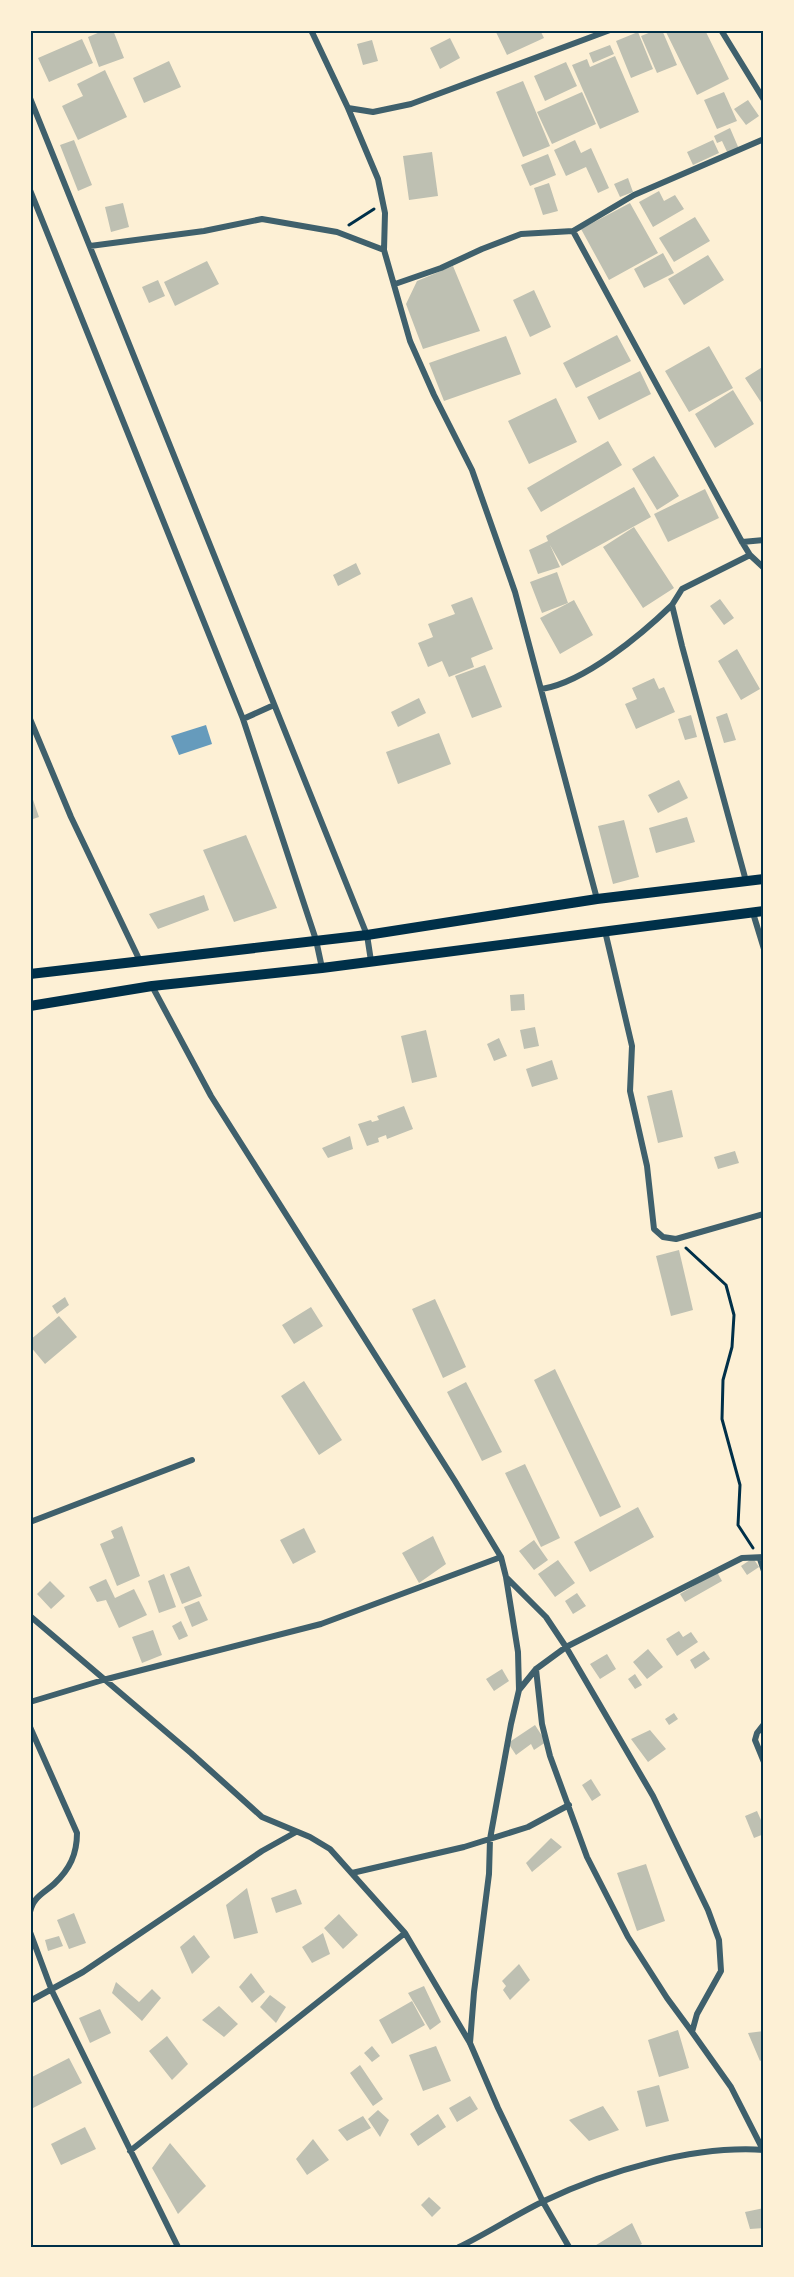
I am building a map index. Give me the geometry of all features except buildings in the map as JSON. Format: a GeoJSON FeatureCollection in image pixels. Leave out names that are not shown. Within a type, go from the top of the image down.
{"type":"FeatureCollection","features":[{"type":"Feature","properties":{"kind":"main road"},"geometry":{"type":"LineString","coordinates":[[30,974],[367,934],[597,899],[764,879]]}},
{"type":"Feature","properties":{"kind":"main road"},"geometry":{"type":"LineString","coordinates":[[30,1006],[152,986],[372,962],[758,912]]}},
{"type":"Feature","properties":{"kind":"street"},"geometry":{"type":"LineString","coordinates":[[310,30],[348,108],[378,179],[385,213],[384,250],[410,341],[472,470],[515,592],[597,899]]}},
{"type":"Feature","properties":{"kind":"street"},"geometry":{"type":"LineString","coordinates":[[348,108],[373,112],[411,104],[610,30]]}},
{"type":"Feature","properties":{"kind":"street"},"geometry":{"type":"LineString","coordinates":[[721,30],[764,100]]}},
{"type":"Feature","properties":{"kind":"street"},"geometry":{"type":"LineString","coordinates":[[30,98],[367,934],[372,962]]}},
{"type":"Feature","properties":{"kind":"street"},"geometry":{"type":"LineString","coordinates":[[395,284],[441,268],[521,234],[573,231],[634,195],[764,139]]}},
{"type":"Feature","properties":{"kind":"street"},"geometry":{"type":"LineString","coordinates":[[30,190],[243,719],[316,940],[322,968]]}},
{"type":"Feature","properties":{"kind":"street"},"geometry":{"type":"LineString","coordinates":[[90,246],[204,231],[262,219],[337,232],[384,250]]}},
{"type":"Feature","properties":{"kind":"street"},"geometry":{"type":"LineString","coordinates":[[573,231],[742,542],[750,555],[764,568]]}},
{"type":"Feature","properties":{"kind":"street"},"geometry":{"type":"LineString","coordinates":[[742,542],[764,540]]}},
{"type":"Feature","properties":{"kind":"street"},"geometry":{"type":"LineString","coordinates":[[542,689],[557,686],[632,641],[672,605],[682,589],[750,555]]}},
{"type":"Feature","properties":{"kind":"street"},"geometry":{"type":"LineString","coordinates":[[672,605],[681,646],[746,881]]}},
{"type":"Feature","properties":{"kind":"street"},"geometry":{"type":"LineString","coordinates":[[243,719],[274,705]]}},
{"type":"Feature","properties":{"kind":"street"},"geometry":{"type":"LineString","coordinates":[[30,719],[71,817],[141,962]]}},
{"type":"Feature","properties":{"kind":"street"},"geometry":{"type":"LineString","coordinates":[[758,912],[764,949]]}},
{"type":"Feature","properties":{"kind":"street"},"geometry":{"type":"LineString","coordinates":[[605,931],[632,1046],[630,1091],[647,1166],[654,1229],[663,1237],[676,1239],[764,1214]]}},
{"type":"Feature","properties":{"kind":"street"},"geometry":{"type":"LineString","coordinates":[[152,986],[211,1096],[501,1557],[518,1652],[519,1690],[490,1839],[489,1874],[470,2043]]}},
{"type":"Feature","properties":{"kind":"street"},"geometry":{"type":"LineString","coordinates":[[30,1522],[192,1460]]}},
{"type":"Feature","properties":{"kind":"street"},"geometry":{"type":"LineString","coordinates":[[30,1702],[103,1680],[321,1624],[501,1557]]}},
{"type":"Feature","properties":{"kind":"street"},"geometry":{"type":"LineString","coordinates":[[519,1690],[536,1669],[566,1647],[742,1558],[762,1558],[764,1571]]}},
{"type":"Feature","properties":{"kind":"street"},"geometry":{"type":"LineString","coordinates":[[506,1577],[546,1617],[566,1647],[653,1796],[708,1910],[719,1940],[721,1971],[697,2014],[692,2032]]}},
{"type":"Feature","properties":{"kind":"street"},"geometry":{"type":"LineString","coordinates":[[30,1616],[191,1753],[262,1817],[310,1837],[330,1849],[405,1933],[470,2043],[543,2202],[569,2247]]}},
{"type":"Feature","properties":{"kind":"street"},"geometry":{"type":"LineString","coordinates":[[536,1669],[542,1724],[550,1756],[587,1857],[628,1937],[667,1998],[730,2087],[763,2150]]}},
{"type":"Feature","properties":{"kind":"street"},"geometry":{"type":"LineString","coordinates":[[764,1724],[755,1740],[764,1762]]}},
{"type":"Feature","properties":{"kind":"street"},"geometry":{"type":"LineString","coordinates":[[30,1727],[77,1833],[77,1850],[69,1867],[54,1884],[38,1895],[30,1912]]}},
{"type":"Feature","properties":{"kind":"street"},"geometry":{"type":"LineString","coordinates":[[352,1873],[490,1839],[528,1827],[569,1805]]}},
{"type":"Feature","properties":{"kind":"street"},"geometry":{"type":"LineString","coordinates":[[30,2001],[83,1972],[262,1851],[296,1832]]}},
{"type":"Feature","properties":{"kind":"street"},"geometry":{"type":"LineString","coordinates":[[30,1932],[52,1991],[178,2247]]}},
{"type":"Feature","properties":{"kind":"street"},"geometry":{"type":"LineString","coordinates":[[130,2151],[405,1933]]}},
{"type":"Feature","properties":{"kind":"street"},"geometry":{"type":"LineString","coordinates":[[459,2247],[543,2202],[618,2171],[725,2148],[763,2150]]}},
{"type":"Feature","properties":{"kind":"path"},"geometry":{"type":"LineString","coordinates":[[337,232],[383,203]]}},
{"type":"Feature","properties":{"kind":"path"},"geometry":{"type":"LineString","coordinates":[[676,1239],[726,1286],[734,1315],[732,1347],[723,1380],[722,1419],[740,1485],[738,1525],[762,1558]]}},
{"type":"Feature","properties":{"kind":"water"},"geometry":{"type":"Polygon","coordinates":[[[206,725],[212,744],[179,755],[171,736],[206,725]]]}}]}
